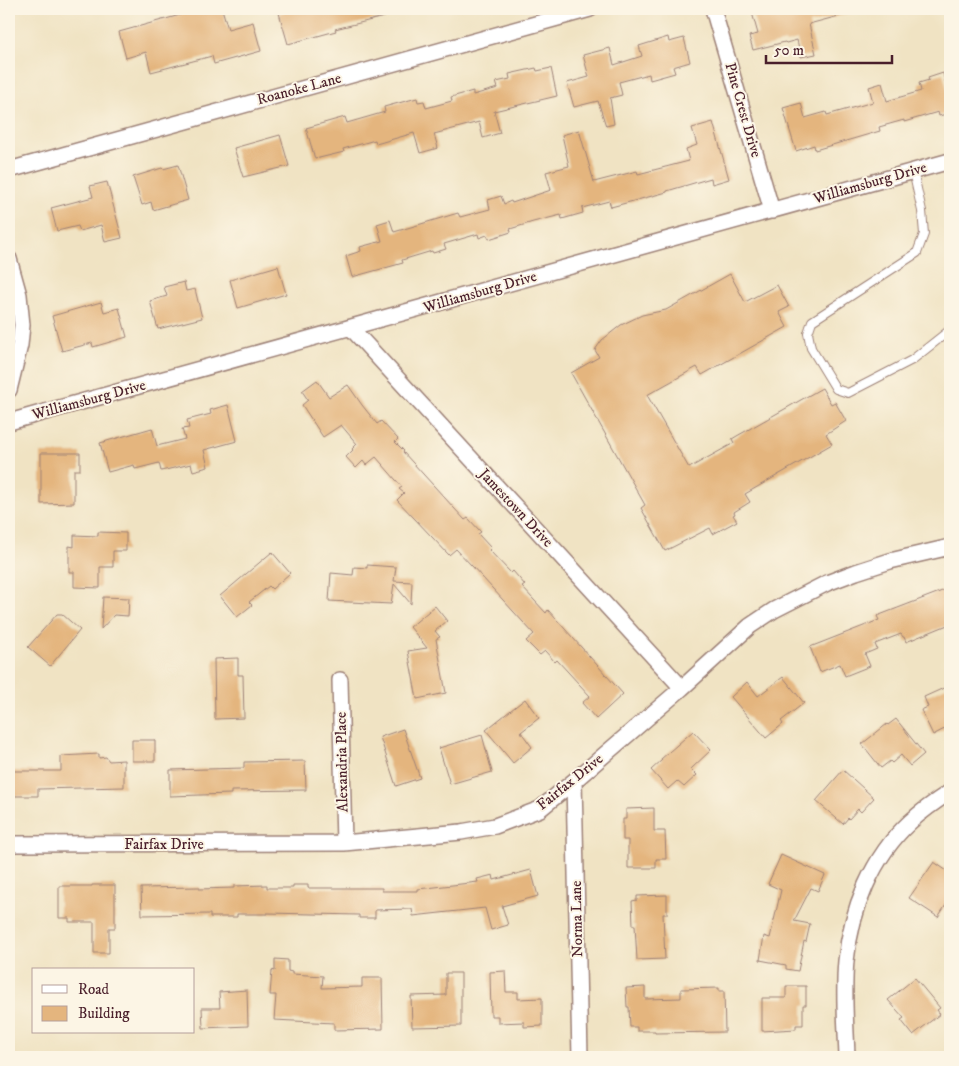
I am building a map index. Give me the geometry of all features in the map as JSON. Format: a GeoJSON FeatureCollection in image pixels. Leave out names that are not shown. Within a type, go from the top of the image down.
{"type":"FeatureCollection","features":[{"type":"Feature","properties":{"kind":"street","name":"Roanoke Lane"},"geometry":{"type":"LineString","coordinates":[[9,170],[590,9]]}},
{"type":"Feature","properties":{"kind":"street","name":"Pine Crest Drive"},"geometry":{"type":"LineString","coordinates":[[713,9],[772,210]]}},
{"type":"Feature","properties":{"kind":"street","name":"Williamsburg Drive"},"geometry":{"type":"LineString","coordinates":[[9,422],[950,161]]}},
{"type":"Feature","properties":{"kind":"street"},"geometry":{"type":"LineString","coordinates":[[9,259],[20,295],[22,325],[20,345],[9,390]]}},
{"type":"Feature","properties":{"kind":"street","name":"Jamestown Drive"},"geometry":{"type":"LineString","coordinates":[[351,328],[682,688]]}},
{"type":"Feature","properties":{"kind":"street","name":"Fairfax Drive"},"geometry":{"type":"LineString","coordinates":[[9,844],[344,843],[461,832],[496,826],[540,809],[574,782],[682,688],[750,626],[774,610],[800,596],[856,572],[890,561],[950,547]]}},
{"type":"Feature","properties":{"kind":"street","name":"Alexandria Place"},"geometry":{"type":"LineString","coordinates":[[340,680],[344,843]]}},
{"type":"Feature","properties":{"kind":"street","name":"Norma Lane"},"geometry":{"type":"LineString","coordinates":[[574,782],[580,1057]]}},
{"type":"Feature","properties":{"kind":"street"},"geometry":{"type":"LineString","coordinates":[[847,1057],[846,961],[852,924],[865,884],[885,851],[898,835],[923,811],[950,792]]}},
{"type":"Feature","properties":{"kind":"lane"},"geometry":{"type":"LineString","coordinates":[[913,171],[922,211],[924,234],[917,253],[812,320],[808,333],[811,348],[836,389],[848,392],[912,360],[950,330]]}},
{"type":"Feature","properties":{"kind":"building"},"geometry":{"type":"Polygon","coordinates":[[[179,9],[222,9],[228,29],[253,22],[261,51],[214,64],[212,56],[151,72],[146,52],[126,58],[119,32],[180,15],[179,9]]]}},
{"type":"Feature","properties":{"kind":"building"},"geometry":{"type":"Polygon","coordinates":[[[296,9],[395,9],[396,14],[335,29],[336,31],[288,44],[279,13],[296,9]]]}},
{"type":"Feature","properties":{"kind":"building"},"geometry":{"type":"Polygon","coordinates":[[[751,9],[849,9],[850,13],[809,24],[816,54],[801,57],[797,40],[753,50],[749,36],[758,34],[751,9]]]}},
{"type":"Feature","properties":{"kind":"building"},"geometry":{"type":"Polygon","coordinates":[[[668,37],[669,42],[684,38],[690,62],[673,67],[675,73],[650,80],[649,74],[619,82],[622,95],[610,98],[614,124],[606,126],[598,101],[574,107],[567,83],[589,77],[583,55],[610,48],[614,65],[642,56],[639,46],[668,37]]]}},
{"type":"Feature","properties":{"kind":"building"},"geometry":{"type":"Polygon","coordinates":[[[536,68],[537,71],[551,68],[557,96],[494,111],[500,133],[483,138],[479,122],[434,134],[438,148],[420,153],[414,133],[376,144],[375,140],[343,149],[344,152],[315,159],[306,128],[345,117],[347,123],[385,112],[384,107],[417,98],[418,102],[424,101],[426,108],[452,101],[451,97],[473,91],[473,95],[498,88],[496,82],[510,79],[509,74],[536,68]]]}},
{"type":"Feature","properties":{"kind":"building"},"geometry":{"type":"Polygon","coordinates":[[[943,73],[950,100],[950,113],[939,116],[938,112],[904,122],[904,120],[879,127],[880,131],[815,150],[814,145],[796,151],[783,108],[801,103],[805,118],[826,112],[827,115],[873,102],[869,87],[882,83],[887,101],[921,91],[919,83],[943,73]]]}},
{"type":"Feature","properties":{"kind":"building"},"geometry":{"type":"Polygon","coordinates":[[[713,122],[729,179],[712,184],[711,178],[611,207],[609,201],[582,208],[583,213],[562,219],[561,215],[533,222],[510,229],[511,232],[489,239],[487,235],[479,238],[478,234],[444,244],[446,249],[433,253],[432,251],[402,260],[403,263],[352,277],[346,256],[361,251],[360,247],[382,241],[377,224],[390,220],[394,232],[458,213],[460,217],[490,209],[488,200],[501,196],[504,204],[551,190],[546,172],[569,166],[562,135],[579,130],[594,182],[637,171],[638,174],[689,161],[686,149],[697,145],[692,128],[713,122]]]}},
{"type":"Feature","properties":{"kind":"building"},"geometry":{"type":"Polygon","coordinates":[[[280,135],[289,166],[243,177],[234,148],[280,135]]]}},
{"type":"Feature","properties":{"kind":"building"},"geometry":{"type":"Polygon","coordinates":[[[178,165],[188,200],[153,210],[151,202],[142,205],[133,177],[178,165]]]}},
{"type":"Feature","properties":{"kind":"building"},"geometry":{"type":"Polygon","coordinates":[[[107,182],[122,238],[105,242],[101,225],[80,231],[78,226],[57,231],[51,208],[93,197],[90,186],[107,182]]]}},
{"type":"Feature","properties":{"kind":"building"},"geometry":{"type":"Polygon","coordinates":[[[278,266],[286,294],[238,308],[230,280],[278,266]]]}},
{"type":"Feature","properties":{"kind":"building"},"geometry":{"type":"Polygon","coordinates":[[[730,274],[745,302],[777,285],[789,307],[779,312],[787,327],[702,375],[697,367],[647,395],[689,468],[734,443],[732,439],[822,388],[831,404],[835,402],[846,421],[826,434],[832,444],[745,494],[750,502],[734,512],[735,514],[733,515],[737,521],[713,534],[710,528],[665,551],[641,508],[645,505],[571,373],[599,357],[595,350],[602,340],[621,325],[642,315],[666,310],[730,274]]]}},
{"type":"Feature","properties":{"kind":"building"},"geometry":{"type":"Polygon","coordinates":[[[184,282],[186,291],[195,289],[202,318],[158,329],[150,301],[167,296],[164,287],[184,282]]]}},
{"type":"Feature","properties":{"kind":"building"},"geometry":{"type":"Polygon","coordinates":[[[101,302],[104,312],[119,308],[127,337],[93,347],[92,343],[62,351],[52,316],[101,302]]]}},
{"type":"Feature","properties":{"kind":"building"},"geometry":{"type":"Polygon","coordinates":[[[317,380],[329,397],[348,385],[377,424],[381,421],[398,439],[395,442],[403,452],[465,520],[468,518],[481,532],[478,534],[491,548],[489,550],[511,573],[513,571],[525,585],[522,587],[546,613],[548,610],[623,694],[596,719],[582,703],[590,696],[557,660],[555,662],[545,651],[540,655],[526,641],[534,634],[456,549],[449,555],[397,500],[404,493],[399,489],[402,487],[376,457],[366,465],[363,461],[356,468],[346,457],[357,444],[341,425],[323,437],[302,405],[308,400],[302,391],[317,380]]]}},
{"type":"Feature","properties":{"kind":"building"},"geometry":{"type":"Polygon","coordinates":[[[228,405],[237,441],[204,450],[208,467],[193,471],[191,464],[161,471],[159,463],[135,469],[134,465],[108,472],[100,443],[152,428],[157,446],[185,439],[182,429],[189,428],[187,420],[211,414],[210,410],[228,405]]]}},
{"type":"Feature","properties":{"kind":"building"},"geometry":{"type":"Polygon","coordinates":[[[41,453],[80,453],[80,470],[74,470],[74,503],[41,504],[41,453]]]}},
{"type":"Feature","properties":{"kind":"building"},"geometry":{"type":"Polygon","coordinates":[[[98,532],[126,533],[126,551],[113,551],[113,567],[100,567],[100,588],[74,587],[74,572],[69,572],[69,546],[74,547],[74,535],[98,536],[98,532]]]}},
{"type":"Feature","properties":{"kind":"building"},"geometry":{"type":"Polygon","coordinates":[[[272,552],[290,573],[272,589],[269,586],[249,602],[252,605],[237,617],[220,596],[272,552]]]}},
{"type":"Feature","properties":{"kind":"building"},"geometry":{"type":"Polygon","coordinates":[[[367,565],[396,567],[394,581],[412,582],[411,604],[394,584],[391,604],[329,601],[331,573],[353,575],[354,567],[367,568],[367,565]]]}},
{"type":"Feature","properties":{"kind":"building"},"geometry":{"type":"Polygon","coordinates":[[[950,588],[950,624],[906,642],[901,634],[875,644],[877,649],[865,654],[870,666],[845,676],[840,664],[820,672],[810,647],[879,620],[877,616],[950,588]]]}},
{"type":"Feature","properties":{"kind":"building"},"geometry":{"type":"Polygon","coordinates":[[[103,597],[129,598],[128,616],[114,615],[101,629],[103,597]]]}},
{"type":"Feature","properties":{"kind":"building"},"geometry":{"type":"Polygon","coordinates":[[[435,606],[447,621],[435,631],[440,637],[436,639],[446,693],[417,699],[408,651],[427,648],[410,627],[435,606]]]}},
{"type":"Feature","properties":{"kind":"building"},"geometry":{"type":"Polygon","coordinates":[[[57,614],[62,614],[80,630],[50,666],[28,647],[57,614]]]}},
{"type":"Feature","properties":{"kind":"building"},"geometry":{"type":"Polygon","coordinates":[[[238,658],[238,675],[243,675],[244,718],[215,719],[214,659],[238,658]]]}},
{"type":"Feature","properties":{"kind":"building"},"geometry":{"type":"Polygon","coordinates":[[[783,677],[804,703],[781,721],[783,724],[766,738],[731,697],[747,682],[758,696],[783,677]]]}},
{"type":"Feature","properties":{"kind":"building"},"geometry":{"type":"Polygon","coordinates":[[[946,687],[950,696],[950,726],[933,735],[921,710],[928,707],[924,697],[946,687]]]}},
{"type":"Feature","properties":{"kind":"building"},"geometry":{"type":"Polygon","coordinates":[[[525,699],[539,718],[521,732],[532,747],[513,763],[486,730],[525,699]]]}},
{"type":"Feature","properties":{"kind":"building"},"geometry":{"type":"Polygon","coordinates":[[[896,719],[924,754],[910,766],[901,755],[892,763],[890,761],[881,768],[862,744],[896,719]]]}},
{"type":"Feature","properties":{"kind":"building"},"geometry":{"type":"Polygon","coordinates":[[[403,729],[420,778],[396,786],[380,737],[403,729]]]}},
{"type":"Feature","properties":{"kind":"building"},"geometry":{"type":"Polygon","coordinates":[[[693,731],[711,750],[691,769],[697,775],[684,787],[677,781],[668,789],[651,770],[693,731]]]}},
{"type":"Feature","properties":{"kind":"building"},"geometry":{"type":"Polygon","coordinates":[[[482,735],[492,772],[450,784],[439,748],[482,735]]]}},
{"type":"Feature","properties":{"kind":"building"},"geometry":{"type":"Polygon","coordinates":[[[132,740],[155,740],[155,761],[132,761],[132,740]]]}},
{"type":"Feature","properties":{"kind":"building"},"geometry":{"type":"Polygon","coordinates":[[[99,754],[99,758],[106,757],[109,761],[124,760],[124,787],[38,789],[38,796],[9,796],[9,771],[61,771],[61,756],[99,754]]]}},
{"type":"Feature","properties":{"kind":"building"},"geometry":{"type":"Polygon","coordinates":[[[305,761],[306,790],[231,791],[231,794],[170,796],[170,770],[244,768],[244,762],[305,761]]]}},
{"type":"Feature","properties":{"kind":"building"},"geometry":{"type":"Polygon","coordinates":[[[843,770],[874,798],[861,812],[858,809],[843,824],[816,801],[843,770]]]}},
{"type":"Feature","properties":{"kind":"building"},"geometry":{"type":"Polygon","coordinates":[[[654,808],[654,831],[665,831],[666,859],[656,859],[656,868],[628,868],[628,840],[623,840],[623,819],[626,819],[626,809],[654,808]]]}},
{"type":"Feature","properties":{"kind":"building"},"geometry":{"type":"Polygon","coordinates":[[[781,855],[825,875],[818,891],[811,888],[794,921],[810,924],[806,942],[804,941],[798,971],[786,969],[786,965],[760,960],[764,936],[770,938],[781,890],[768,884],[781,855]]]}},
{"type":"Feature","properties":{"kind":"building"},"geometry":{"type":"Polygon","coordinates":[[[934,862],[950,873],[950,899],[938,917],[909,898],[934,862]]]}},
{"type":"Feature","properties":{"kind":"building"},"geometry":{"type":"Polygon","coordinates":[[[531,870],[538,896],[502,906],[508,925],[491,930],[485,908],[413,916],[412,909],[375,910],[375,918],[359,918],[359,915],[267,913],[237,914],[237,917],[210,917],[210,914],[142,915],[141,888],[199,887],[199,889],[267,885],[267,888],[293,888],[293,885],[308,885],[308,888],[382,888],[382,891],[418,891],[418,889],[478,882],[477,879],[493,875],[494,880],[531,870]]]}},
{"type":"Feature","properties":{"kind":"building"},"geometry":{"type":"Polygon","coordinates":[[[115,885],[115,928],[109,928],[109,953],[94,953],[94,922],[69,922],[69,918],[59,918],[59,886],[115,885]]]}},
{"type":"Feature","properties":{"kind":"building"},"geometry":{"type":"Polygon","coordinates":[[[667,895],[667,914],[663,914],[665,959],[637,960],[632,901],[637,900],[637,896],[667,895]]]}},
{"type":"Feature","properties":{"kind":"building"},"geometry":{"type":"Polygon","coordinates":[[[275,959],[288,960],[288,971],[292,972],[292,974],[323,976],[322,988],[362,987],[362,978],[382,978],[383,1029],[334,1030],[334,1023],[274,1020],[276,995],[270,995],[272,970],[275,971],[275,959]]]}},
{"type":"Feature","properties":{"kind":"building"},"geometry":{"type":"Polygon","coordinates":[[[505,971],[506,992],[518,992],[518,999],[542,998],[542,1026],[524,1027],[524,1022],[498,1023],[498,1016],[491,1016],[490,972],[505,971]]]}},
{"type":"Feature","properties":{"kind":"building"},"geometry":{"type":"Polygon","coordinates":[[[446,973],[461,973],[461,1026],[412,1027],[411,996],[446,995],[446,973]]]}},
{"type":"Feature","properties":{"kind":"building"},"geometry":{"type":"Polygon","coordinates":[[[915,978],[940,1008],[937,1010],[940,1014],[913,1035],[901,1020],[904,1018],[888,1000],[915,978]]]}},
{"type":"Feature","properties":{"kind":"building"},"geometry":{"type":"Polygon","coordinates":[[[786,986],[806,986],[806,1005],[803,1005],[803,1025],[796,1025],[796,1029],[762,1031],[762,998],[786,998],[786,986]]]}},
{"type":"Feature","properties":{"kind":"building"},"geometry":{"type":"Polygon","coordinates":[[[645,987],[645,999],[681,998],[681,989],[719,988],[719,991],[724,991],[725,1032],[655,1033],[655,1031],[637,1031],[637,1027],[630,1027],[626,988],[645,987]]]}},
{"type":"Feature","properties":{"kind":"building"},"geometry":{"type":"Polygon","coordinates":[[[247,990],[248,1026],[203,1028],[202,1008],[220,1008],[219,992],[247,990]]]}}]}
